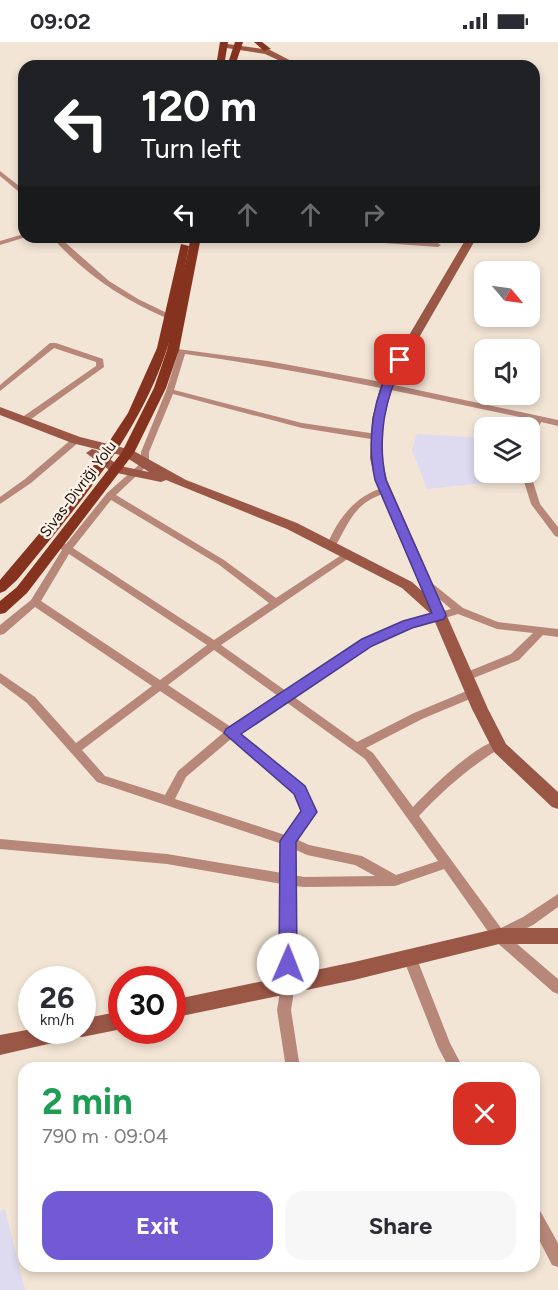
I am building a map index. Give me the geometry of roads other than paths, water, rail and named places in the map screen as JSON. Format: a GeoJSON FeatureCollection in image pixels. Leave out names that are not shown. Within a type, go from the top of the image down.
{"type":"FeatureCollection","features":[{"type":"Feature","properties":{"kind":"main road"},"geometry":{"type":"LineString","coordinates":[[258,42],[267,49]]}},
{"type":"Feature","properties":{"kind":"main road"},"geometry":{"type":"LineString","coordinates":[[221,60],[224,44]]}},
{"type":"Feature","properties":{"kind":"main road"},"geometry":{"type":"LineString","coordinates":[[233,60],[238,45]]}},
{"type":"Feature","properties":{"kind":"main road","name":"Sivas-Divriği Yolu"},"geometry":{"type":"LineString","coordinates":[[0,588],[12,577],[87,486],[134,412],[162,348],[167,315],[185,243]]}},
{"type":"Feature","properties":{"kind":"main road","name":"Sivas-Divriği Yolu"},"geometry":{"type":"LineString","coordinates":[[0,609],[22,590],[63,546],[128,453],[177,350],[197,243]]}},
{"type":"Feature","properties":{"kind":"street"},"geometry":{"type":"LineString","coordinates":[[247,42],[267,49],[287,60]]}},
{"type":"Feature","properties":{"kind":"street"},"geometry":{"type":"LineString","coordinates":[[224,44],[267,52],[285,60]]}},
{"type":"Feature","properties":{"kind":"street"},"geometry":{"type":"LineString","coordinates":[[0,173],[18,188]]}},
{"type":"Feature","properties":{"kind":"street"},"geometry":{"type":"LineString","coordinates":[[0,243],[18,238]]}},
{"type":"Feature","properties":{"kind":"street"},"geometry":{"type":"LineString","coordinates":[[61,243],[78,260],[110,285],[143,307],[167,315]]}},
{"type":"Feature","properties":{"kind":"street"},"geometry":{"type":"LineString","coordinates":[[422,243],[437,243]]}},
{"type":"Feature","properties":{"kind":"street"},"geometry":{"type":"LineString","coordinates":[[469,243],[387,387],[378,419],[376,458],[385,490],[473,693],[498,744],[530,778],[558,802]]}},
{"type":"Feature","properties":{"kind":"street"},"geometry":{"type":"LineString","coordinates":[[0,389],[53,345],[99,361],[100,367],[24,420]]}},
{"type":"Feature","properties":{"kind":"street"},"geometry":{"type":"LineString","coordinates":[[145,464],[145,452],[170,391],[177,350],[268,363],[528,417]]}},
{"type":"Feature","properties":{"kind":"street"},"geometry":{"type":"LineString","coordinates":[[170,391],[302,425],[377,437]]}},
{"type":"Feature","properties":{"kind":"street"},"geometry":{"type":"LineString","coordinates":[[0,411],[75,440],[128,453],[182,483],[292,526],[407,585],[440,615]]}},
{"type":"Feature","properties":{"kind":"street"},"geometry":{"type":"LineString","coordinates":[[540,420],[558,423]]}},
{"type":"Feature","properties":{"kind":"street"},"geometry":{"type":"LineString","coordinates":[[75,440],[116,469],[182,483]]}},
{"type":"Feature","properties":{"kind":"street"},"geometry":{"type":"LineString","coordinates":[[0,501],[28,481],[75,440]]}},
{"type":"Feature","properties":{"kind":"street"},"geometry":{"type":"LineString","coordinates":[[0,631],[35,602],[63,546],[110,495],[145,464]]}},
{"type":"Feature","properties":{"kind":"street"},"geometry":{"type":"LineString","coordinates":[[529,483],[536,504],[558,534]]}},
{"type":"Feature","properties":{"kind":"street"},"geometry":{"type":"LineString","coordinates":[[332,545],[338,529],[354,506],[374,493],[385,490]]}},
{"type":"Feature","properties":{"kind":"street"},"geometry":{"type":"LineString","coordinates":[[110,495],[204,551],[276,602]]}},
{"type":"Feature","properties":{"kind":"street"},"geometry":{"type":"LineString","coordinates":[[63,546],[214,645],[369,756],[499,936],[558,988]]}},
{"type":"Feature","properties":{"kind":"street"},"geometry":{"type":"LineString","coordinates":[[76,748],[214,645],[349,554]]}},
{"type":"Feature","properties":{"kind":"street"},"geometry":{"type":"LineString","coordinates":[[425,582],[459,610],[497,625],[558,633]]}},
{"type":"Feature","properties":{"kind":"street"},"geometry":{"type":"LineString","coordinates":[[35,602],[231,733],[300,790],[309,812],[288,841],[288,985],[284,1010],[292,1062]]}},
{"type":"Feature","properties":{"kind":"street"},"geometry":{"type":"LineString","coordinates":[[168,801],[182,774],[231,733],[367,643],[408,625],[459,610]]}},
{"type":"Feature","properties":{"kind":"street"},"geometry":{"type":"LineString","coordinates":[[466,677],[515,657],[542,630]]}},
{"type":"Feature","properties":{"kind":"street"},"geometry":{"type":"LineString","coordinates":[[0,677],[31,700],[76,748],[100,779],[288,841],[307,850],[358,860],[395,881]]}},
{"type":"Feature","properties":{"kind":"street"},"geometry":{"type":"LineString","coordinates":[[357,747],[418,716],[473,693]]}},
{"type":"Feature","properties":{"kind":"street"},"geometry":{"type":"LineString","coordinates":[[412,816],[442,783],[474,758],[498,744]]}},
{"type":"Feature","properties":{"kind":"street"},"geometry":{"type":"LineString","coordinates":[[0,844],[167,859],[304,882],[395,881],[446,863]]}},
{"type":"Feature","properties":{"kind":"street"},"geometry":{"type":"LineString","coordinates":[[186,1006],[410,958],[499,936],[528,921],[558,900]]}},
{"type":"Feature","properties":{"kind":"street"},"geometry":{"type":"LineString","coordinates":[[499,936],[558,936]]}},
{"type":"Feature","properties":{"kind":"street"},"geometry":{"type":"LineString","coordinates":[[410,958],[453,1062]]}},
{"type":"Feature","properties":{"kind":"street"},"geometry":{"type":"LineString","coordinates":[[0,1045],[18,1041]]}},
{"type":"Feature","properties":{"kind":"street"},"geometry":{"type":"LineString","coordinates":[[540,1225],[558,1259]]}}]}
